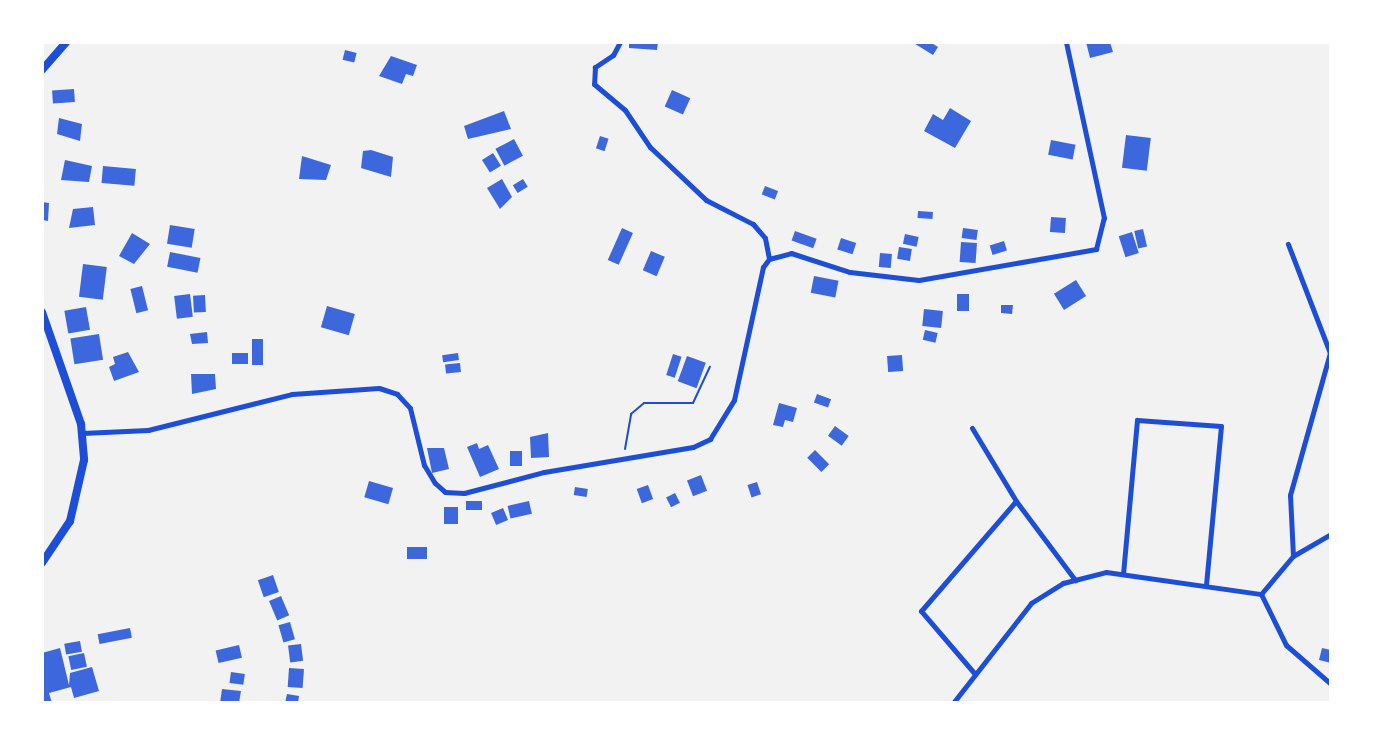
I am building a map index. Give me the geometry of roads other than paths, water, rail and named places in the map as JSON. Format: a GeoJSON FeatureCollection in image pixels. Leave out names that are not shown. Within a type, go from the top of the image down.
{"type":"FeatureCollection","features":[{"type":"Feature","properties":{"kind":"main road"},"geometry":{"type":"LineString","coordinates":[[42,70],[66,42]]}},
{"type":"Feature","properties":{"kind":"main road"},"geometry":{"type":"LineString","coordinates":[[42,312],[82,433],[84,460],[70,521],[42,563]]}},
{"type":"Feature","properties":{"kind":"street"},"geometry":{"type":"LineString","coordinates":[[620,42],[613,55],[595,67],[594,84],[625,110],[650,147],[706,200],[753,224],[765,238],[769,259]]}},
{"type":"Feature","properties":{"kind":"street"},"geometry":{"type":"LineString","coordinates":[[82,433],[148,430],[292,394],[379,388],[397,394],[410,408],[424,465],[445,492],[485,490],[544,472],[693,447],[718,430],[734,400],[763,267],[769,259],[791,253],[850,272],[919,280],[1096,249],[1104,218],[1066,42]]}},
{"type":"Feature","properties":{"kind":"street"},"geometry":{"type":"LineString","coordinates":[[1288,244],[1330,353],[1290,495],[1293,556]]}},
{"type":"Feature","properties":{"kind":"street"},"geometry":{"type":"LineString","coordinates":[[1123,574],[1137,420],[1221,426],[1206,585]]}},
{"type":"Feature","properties":{"kind":"street"},"geometry":{"type":"LineString","coordinates":[[972,428],[1016,501],[1075,580]]}},
{"type":"Feature","properties":{"kind":"street"},"geometry":{"type":"LineString","coordinates":[[975,674],[921,611],[1016,501]]}},
{"type":"Feature","properties":{"kind":"street"},"geometry":{"type":"LineString","coordinates":[[1261,594],[1293,556],[1331,534]]}},
{"type":"Feature","properties":{"kind":"street"},"geometry":{"type":"LineString","coordinates":[[953,703],[1031,603],[1075,580],[1123,574],[1261,594]]}},
{"type":"Feature","properties":{"kind":"street"},"geometry":{"type":"LineString","coordinates":[[1261,594],[1286,645],[1331,684]]}}]}
